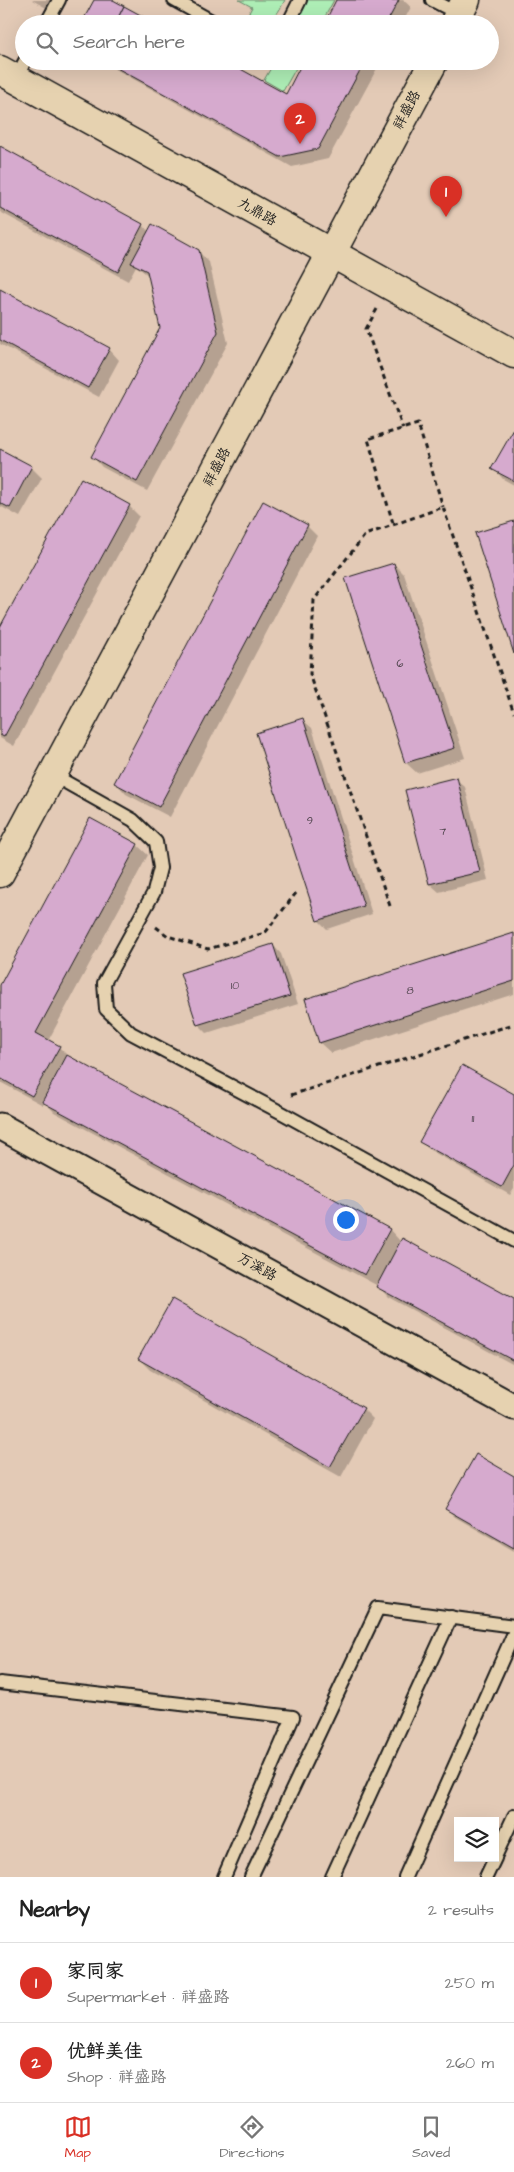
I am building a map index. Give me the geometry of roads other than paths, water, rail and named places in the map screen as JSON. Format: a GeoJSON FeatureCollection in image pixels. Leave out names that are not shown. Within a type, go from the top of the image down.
{"type":"FeatureCollection","features":[{"type":"Feature","properties":{"kind":"street","name":"九鼎路"},"geometry":{"type":"LineString","coordinates":[[14,70],[331,253],[514,354]]}},
{"type":"Feature","properties":{"kind":"street","name":"祥盛路"},"geometry":{"type":"LineString","coordinates":[[0,873],[429,70]]}},
{"type":"Feature","properties":{"kind":"street","name":"万溪路"},"geometry":{"type":"LineString","coordinates":[[0,1126],[514,1407]]}},
{"type":"Feature","properties":{"kind":"lane"},"geometry":{"type":"LineString","coordinates":[[51,15],[59,0]]}},
{"type":"Feature","properties":{"kind":"lane"},"geometry":{"type":"LineString","coordinates":[[174,0],[201,15]]}},
{"type":"Feature","properties":{"kind":"lane"},"geometry":{"type":"LineString","coordinates":[[292,15],[300,0]]}},
{"type":"Feature","properties":{"kind":"lane"},"geometry":{"type":"LineString","coordinates":[[432,0],[459,13]]}},
{"type":"Feature","properties":{"kind":"lane"},"geometry":{"type":"LineString","coordinates":[[53,775],[134,820],[156,842],[160,868],[154,892],[139,916],[104,983],[106,1009],[131,1033],[264,1103],[514,1240]]}},
{"type":"Feature","properties":{"kind":"lane"},"geometry":{"type":"LineString","coordinates":[[251,1877],[378,1608],[514,1626]]}},
{"type":"Feature","properties":{"kind":"lane"},"geometry":{"type":"LineString","coordinates":[[332,1877],[451,1617]]}},
{"type":"Feature","properties":{"kind":"lane"},"geometry":{"type":"LineString","coordinates":[[405,1877],[514,1633]]}},
{"type":"Feature","properties":{"kind":"lane"},"geometry":{"type":"LineString","coordinates":[[0,1683],[293,1717],[224,1877]]}},
{"type":"Feature","properties":{"kind":"lane"},"geometry":{"type":"LineString","coordinates":[[499,1849],[514,1816]]}},
{"type":"Feature","properties":{"kind":"lane"},"geometry":{"type":"LineString","coordinates":[[486,1877],[493,1862]]}},
{"type":"Feature","properties":{"kind":"place","name":"优鲜美佳"},"geometry":{"type":"Point","coordinates":[300,144]}},
{"type":"Feature","properties":{"kind":"place","name":"家同家"},"geometry":{"type":"Point","coordinates":[446,217]}}]}
